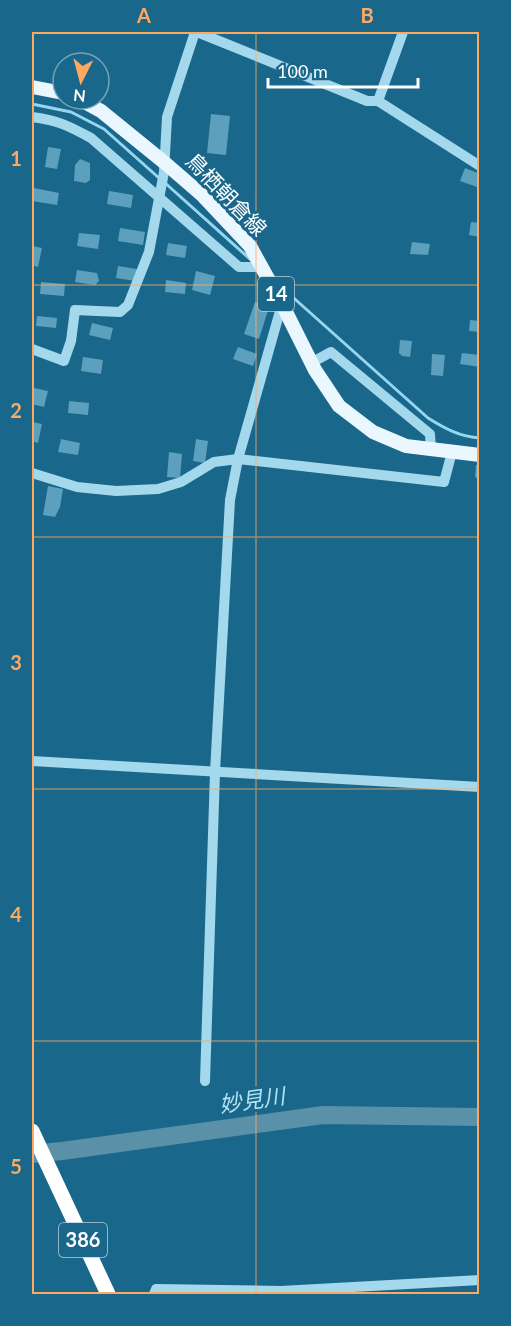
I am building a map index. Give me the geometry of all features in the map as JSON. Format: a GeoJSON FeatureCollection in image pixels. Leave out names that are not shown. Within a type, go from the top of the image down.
{"type":"FeatureCollection","features":[{"type":"Feature","properties":{"kind":"highway","name":"386"},"geometry":{"type":"LineString","coordinates":[[32,1131],[108,1294]]}},
{"type":"Feature","properties":{"kind":"main road"},"geometry":{"type":"LineString","coordinates":[[32,87],[51,91]]}},
{"type":"Feature","properties":{"kind":"main road","name":"鳥栖朝倉線"},"geometry":{"type":"LineString","coordinates":[[101,111],[165,168],[202,195],[250,246],[311,363],[339,406],[374,432],[405,446],[480,455]]}},
{"type":"Feature","properties":{"kind":"street"},"geometry":{"type":"LineString","coordinates":[[32,349],[64,361],[71,341],[75,310],[120,312],[128,305],[149,252],[161,195],[165,168],[167,117],[196,32],[367,101],[378,100],[480,166]]}},
{"type":"Feature","properties":{"kind":"street"},"geometry":{"type":"LineString","coordinates":[[378,100],[402,32]]}},
{"type":"Feature","properties":{"kind":"street"},"geometry":{"type":"LineString","coordinates":[[32,117],[66,124],[91,138],[144,184],[161,195],[239,267],[261,267]]}},
{"type":"Feature","properties":{"kind":"street"},"geometry":{"type":"LineString","coordinates":[[205,1081],[215,772],[230,500],[238,459],[282,304]]}},
{"type":"Feature","properties":{"kind":"street"},"geometry":{"type":"LineString","coordinates":[[311,363],[331,352],[430,434],[431,450]]}},
{"type":"Feature","properties":{"kind":"street"},"geometry":{"type":"LineString","coordinates":[[32,473],[77,487],[116,491],[158,489],[181,482],[214,462],[238,459],[444,482],[452,452]]}},
{"type":"Feature","properties":{"kind":"street"},"geometry":{"type":"LineString","coordinates":[[32,761],[480,787]]}},
{"type":"Feature","properties":{"kind":"street"},"geometry":{"type":"LineString","coordinates":[[154,1294],[156,1289],[280,1293],[480,1280]]}},
{"type":"Feature","properties":{"kind":"building"},"geometry":{"type":"Polygon","coordinates":[[[211,114],[230,116],[226,155],[207,153],[211,114]]]}},
{"type":"Feature","properties":{"kind":"building"},"geometry":{"type":"Polygon","coordinates":[[[48,147],[61,149],[57,169],[45,167],[48,147]]]}},
{"type":"Feature","properties":{"kind":"building"},"geometry":{"type":"Polygon","coordinates":[[[80,159],[90,163],[90,180],[86,183],[74,181],[75,165],[80,159]]]}},
{"type":"Feature","properties":{"kind":"building"},"geometry":{"type":"Polygon","coordinates":[[[465,168],[480,174],[480,188],[460,181],[465,168]]]}},
{"type":"Feature","properties":{"kind":"building"},"geometry":{"type":"Polygon","coordinates":[[[34,188],[59,193],[57,205],[32,201],[34,188]]]}},
{"type":"Feature","properties":{"kind":"building"},"geometry":{"type":"Polygon","coordinates":[[[109,191],[133,195],[131,208],[107,204],[109,191]]]}},
{"type":"Feature","properties":{"kind":"building"},"geometry":{"type":"Polygon","coordinates":[[[471,222],[480,223],[480,237],[469,235],[471,222]]]}},
{"type":"Feature","properties":{"kind":"building"},"geometry":{"type":"Polygon","coordinates":[[[120,228],[145,232],[143,245],[118,241],[120,228]]]}},
{"type":"Feature","properties":{"kind":"building"},"geometry":{"type":"Polygon","coordinates":[[[79,233],[100,235],[98,249],[77,246],[79,233]]]}},
{"type":"Feature","properties":{"kind":"building"},"geometry":{"type":"Polygon","coordinates":[[[412,242],[430,244],[428,255],[410,254],[412,242]]]}},
{"type":"Feature","properties":{"kind":"building"},"geometry":{"type":"Polygon","coordinates":[[[168,243],[187,246],[185,258],[166,255],[168,243]]]}},
{"type":"Feature","properties":{"kind":"building"},"geometry":{"type":"Polygon","coordinates":[[[32,246],[42,248],[38,267],[32,265],[32,246]]]}},
{"type":"Feature","properties":{"kind":"building"},"geometry":{"type":"Polygon","coordinates":[[[118,266],[137,269],[135,281],[116,278],[118,266]]]}},
{"type":"Feature","properties":{"kind":"building"},"geometry":{"type":"Polygon","coordinates":[[[77,270],[97,273],[99,281],[95,285],[75,282],[77,270]]]}},
{"type":"Feature","properties":{"kind":"building"},"geometry":{"type":"Polygon","coordinates":[[[196,271],[215,276],[210,295],[192,290],[196,271]]]}},
{"type":"Feature","properties":{"kind":"building"},"geometry":{"type":"Polygon","coordinates":[[[166,280],[186,283],[185,294],[165,292],[166,280]]]}},
{"type":"Feature","properties":{"kind":"building"},"geometry":{"type":"Polygon","coordinates":[[[41,282],[65,284],[64,296],[40,294],[41,282]]]}},
{"type":"Feature","properties":{"kind":"building"},"geometry":{"type":"Polygon","coordinates":[[[255,302],[269,307],[259,339],[244,334],[255,302]]]}},
{"type":"Feature","properties":{"kind":"building"},"geometry":{"type":"Polygon","coordinates":[[[37,316],[57,318],[56,328],[36,326],[37,316]]]}},
{"type":"Feature","properties":{"kind":"building"},"geometry":{"type":"Polygon","coordinates":[[[470,320],[480,321],[480,332],[469,331],[470,320]]]}},
{"type":"Feature","properties":{"kind":"building"},"geometry":{"type":"Polygon","coordinates":[[[92,323],[113,328],[110,340],[89,335],[92,323]]]}},
{"type":"Feature","properties":{"kind":"building"},"geometry":{"type":"Polygon","coordinates":[[[400,340],[412,341],[410,357],[399,353],[400,340]]]}},
{"type":"Feature","properties":{"kind":"building"},"geometry":{"type":"Polygon","coordinates":[[[238,347],[257,354],[253,366],[233,359],[238,347]]]}},
{"type":"Feature","properties":{"kind":"building"},"geometry":{"type":"Polygon","coordinates":[[[462,353],[480,355],[480,367],[460,364],[462,353]]]}},
{"type":"Feature","properties":{"kind":"building"},"geometry":{"type":"Polygon","coordinates":[[[432,354],[445,355],[443,376],[431,375],[432,354]]]}},
{"type":"Feature","properties":{"kind":"building"},"geometry":{"type":"Polygon","coordinates":[[[83,357],[103,360],[101,374],[81,371],[83,357]]]}},
{"type":"Feature","properties":{"kind":"building"},"geometry":{"type":"Polygon","coordinates":[[[34,388],[48,391],[44,407],[32,404],[34,388]]]}},
{"type":"Feature","properties":{"kind":"building"},"geometry":{"type":"Polygon","coordinates":[[[69,401],[89,403],[88,415],[68,413],[69,401]]]}},
{"type":"Feature","properties":{"kind":"building"},"geometry":{"type":"Polygon","coordinates":[[[32,422],[42,424],[38,443],[32,441],[32,422]]]}},
{"type":"Feature","properties":{"kind":"building"},"geometry":{"type":"Polygon","coordinates":[[[61,439],[80,443],[78,455],[58,452],[61,439]]]}},
{"type":"Feature","properties":{"kind":"building"},"geometry":{"type":"Polygon","coordinates":[[[196,439],[208,441],[205,463],[193,461],[196,439]]]}},
{"type":"Feature","properties":{"kind":"building"},"geometry":{"type":"Polygon","coordinates":[[[169,452],[182,454],[180,478],[167,477],[169,452]]]}},
{"type":"Feature","properties":{"kind":"building"},"geometry":{"type":"Polygon","coordinates":[[[476,465],[480,465],[480,480],[475,477],[476,465]]]}},
{"type":"Feature","properties":{"kind":"building"},"geometry":{"type":"Polygon","coordinates":[[[48,486],[63,489],[60,507],[55,517],[43,515],[48,486]]]}},
{"type":"Feature","properties":{"kind":"waterway"},"geometry":{"type":"LineString","coordinates":[[32,104],[71,112],[104,129],[159,178]]}},
{"type":"Feature","properties":{"kind":"waterway"},"geometry":{"type":"LineString","coordinates":[[164,182],[251,260]]}},
{"type":"Feature","properties":{"kind":"waterway"},"geometry":{"type":"LineString","coordinates":[[278,284],[428,418],[459,434],[480,438]]}},
{"type":"Feature","properties":{"kind":"waterway","name":"妙見川"},"geometry":{"type":"LineString","coordinates":[[32,1154],[323,1115],[480,1117]]}}]}
